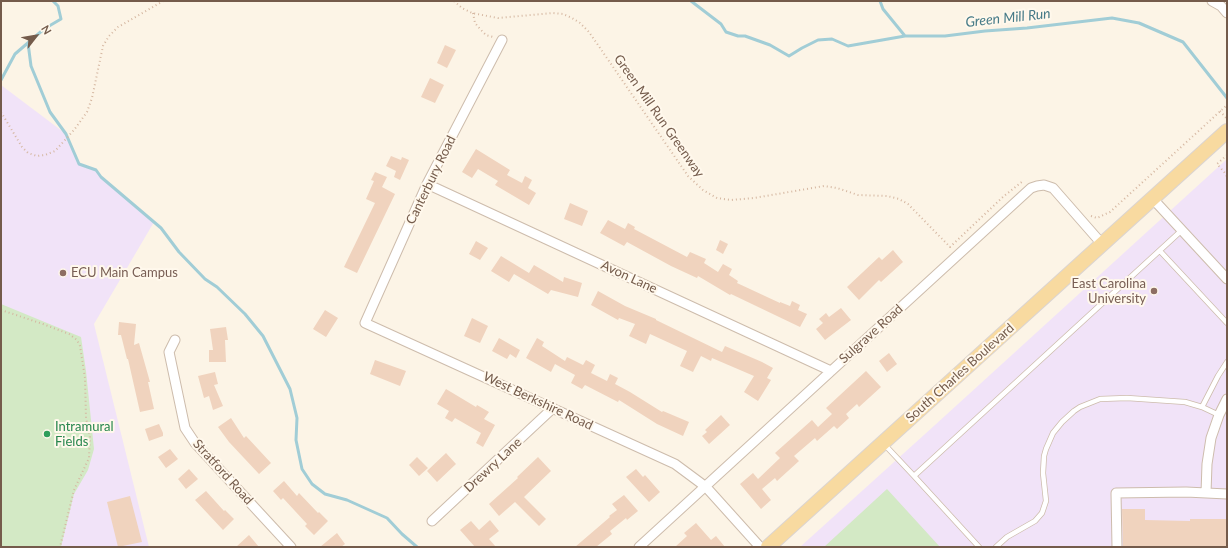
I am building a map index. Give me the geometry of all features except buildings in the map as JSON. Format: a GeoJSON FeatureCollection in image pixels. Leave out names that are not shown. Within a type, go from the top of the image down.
{"type":"FeatureCollection","features":[{"type":"Feature","properties":{"kind":"main road","name":"South Charles Boulevard"},"geometry":{"type":"LineString","coordinates":[[768,547],[1227,131]]}},
{"type":"Feature","properties":{"kind":"street"},"geometry":{"type":"LineString","coordinates":[[1212,1],[1225,7]]}},
{"type":"Feature","properties":{"kind":"street","name":"Canterbury Road"},"geometry":{"type":"LineString","coordinates":[[365,322],[426,184],[502,40]]}},
{"type":"Feature","properties":{"kind":"street","name":"Avon Lane"},"geometry":{"type":"LineString","coordinates":[[426,184],[831,371]]}},
{"type":"Feature","properties":{"kind":"street","name":"Sulgrave Road"},"geometry":{"type":"LineString","coordinates":[[640,547],[1031,188],[1044,185],[1053,188],[1102,244]]}},
{"type":"Feature","properties":{"kind":"street"},"geometry":{"type":"LineString","coordinates":[[1153,199],[1227,279]]}},
{"type":"Feature","properties":{"kind":"street","name":"West Berkshire Road"},"geometry":{"type":"LineString","coordinates":[[365,322],[675,464],[706,487],[760,547]]}},
{"type":"Feature","properties":{"kind":"street","name":"Stratford Road"},"geometry":{"type":"LineString","coordinates":[[175,340],[169,352],[186,428],[195,443],[291,547]]}},
{"type":"Feature","properties":{"kind":"street"},"geometry":{"type":"LineString","coordinates":[[1206,494],[1208,452],[1211,438],[1219,415],[1227,399]]}},
{"type":"Feature","properties":{"kind":"street","name":"Drewry Lane"},"geometry":{"type":"LineString","coordinates":[[432,521],[553,408]]}},
{"type":"Feature","properties":{"kind":"street"},"geometry":{"type":"LineString","coordinates":[[1117,547],[1116,492],[1186,492],[1227,494]]}},
{"type":"Feature","properties":{"kind":"lane"},"geometry":{"type":"LineString","coordinates":[[914,476],[1182,230]]}},
{"type":"Feature","properties":{"kind":"lane"},"geometry":{"type":"LineString","coordinates":[[1160,251],[1227,323]]}},
{"type":"Feature","properties":{"kind":"lane"},"geometry":{"type":"LineString","coordinates":[[1202,407],[1227,362]]}},
{"type":"Feature","properties":{"kind":"lane"},"geometry":{"type":"LineString","coordinates":[[996,547],[1007,537],[1030,525],[1042,513],[1046,501],[1043,473],[1046,449],[1057,428],[1074,411],[1094,400],[1116,398],[1180,401],[1202,407],[1219,415]]}},
{"type":"Feature","properties":{"kind":"lane"},"geometry":{"type":"LineString","coordinates":[[883,443],[979,547]]}},
{"type":"Feature","properties":{"kind":"path"},"geometry":{"type":"LineString","coordinates":[[2,113],[22,147],[28,153],[37,156],[55,151],[74,130],[87,112],[103,46],[109,36],[118,28],[163,1]]}},
{"type":"Feature","properties":{"kind":"path","name":"Green Mill Run Greenway"},"geometry":{"type":"LineString","coordinates":[[454,1],[462,8],[472,13],[498,18],[553,13],[563,14],[580,23],[589,32],[688,176],[703,190],[717,198],[731,200],[754,198],[824,186],[837,188],[858,195],[887,196],[899,199],[908,204],[950,247],[1004,196],[1021,182],[1026,180]]}},
{"type":"Feature","properties":{"kind":"path"},"geometry":{"type":"LineString","coordinates":[[472,13],[475,23],[486,35],[502,40]]}},
{"type":"Feature","properties":{"kind":"path"},"geometry":{"type":"LineString","coordinates":[[1086,214],[1093,218],[1097,218],[1110,212],[1227,105]]}},
{"type":"Feature","properties":{"kind":"path"},"geometry":{"type":"LineString","coordinates":[[1220,111],[1227,119]]}},
{"type":"Feature","properties":{"kind":"path"},"geometry":{"type":"LineString","coordinates":[[1227,155],[1217,164],[1227,177]]}},
{"type":"Feature","properties":{"kind":"path"},"geometry":{"type":"LineString","coordinates":[[1,310],[69,334],[77,340],[80,346],[85,378],[86,418],[90,437],[90,458],[74,490],[60,547]]}},
{"type":"Feature","properties":{"kind":"shaded area","name":"ECU Main Campus"},"geometry":{"type":"Polygon","coordinates":[[[1,85],[66,134],[79,164],[96,170],[101,177],[154,222],[94,324],[149,547],[1,547],[1,85]]]}},
{"type":"Feature","properties":{"kind":"shaded area","name":"East Carolina University"},"geometry":{"type":"Polygon","coordinates":[[[1227,159],[1227,547],[800,547],[935,425],[1227,159]]]}},
{"type":"Feature","properties":{"kind":"green space","name":"Intramural Fields"},"geometry":{"type":"Polygon","coordinates":[[[1,304],[81,337],[94,449],[88,470],[74,494],[61,547],[1,547],[1,304]]]}},
{"type":"Feature","properties":{"kind":"green space"},"geometry":{"type":"Polygon","coordinates":[[[887,489],[940,547],[824,547],[887,489]]]}},
{"type":"Feature","properties":{"kind":"waterway"},"geometry":{"type":"LineString","coordinates":[[1,80],[15,54],[44,29],[61,19],[58,6],[53,1]]}},
{"type":"Feature","properties":{"kind":"waterway","name":"Green Mill Run"},"geometry":{"type":"LineString","coordinates":[[691,1],[721,24],[726,32],[738,36],[745,36],[770,45],[789,56],[818,40],[832,39],[848,46],[905,36],[945,36],[1112,18],[1139,23],[1183,42],[1227,98]]}},
{"type":"Feature","properties":{"kind":"waterway","name":"Green Mill Run"},"geometry":{"type":"LineString","coordinates":[[880,1],[883,9],[905,36]]}},
{"type":"Feature","properties":{"kind":"waterway"},"geometry":{"type":"LineString","coordinates":[[28,43],[31,66],[50,112],[66,134],[79,164],[96,170],[101,177],[161,228],[179,252],[205,279],[217,287],[245,314],[263,336],[290,389],[297,418],[296,440],[302,469],[312,484],[325,494],[347,500],[387,518],[417,547]]}},
{"type":"Feature","properties":{"kind":"place","name":"ECU Main Campus"},"geometry":{"type":"Point","coordinates":[63,273]}},
{"type":"Feature","properties":{"kind":"place","name":"East Carolina University"},"geometry":{"type":"Point","coordinates":[1154,291]}},
{"type":"Feature","properties":{"kind":"place","name":"Intramural Fields"},"geometry":{"type":"Point","coordinates":[47,434]}}]}
